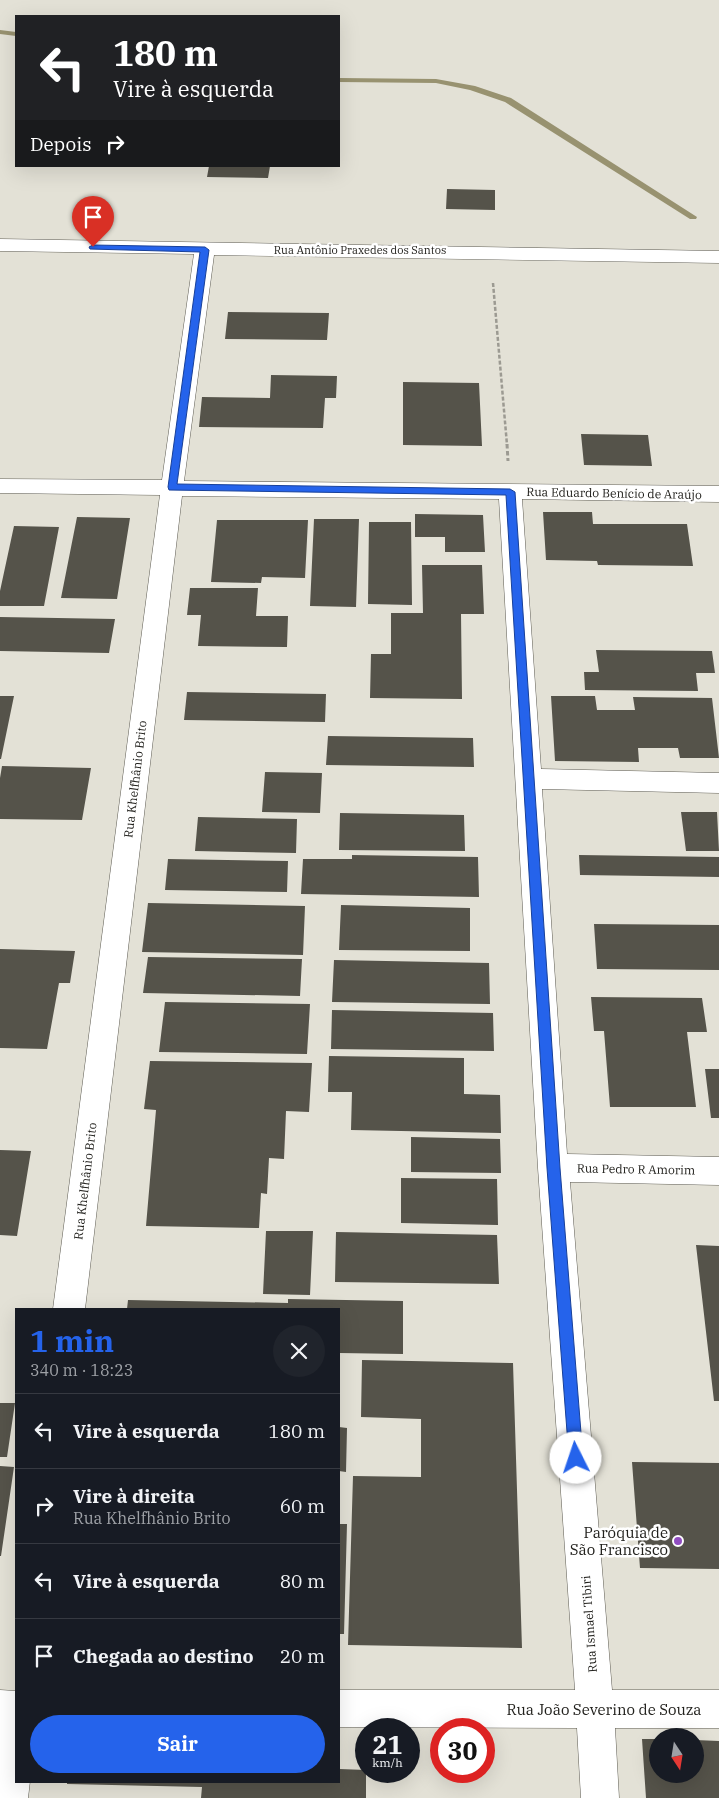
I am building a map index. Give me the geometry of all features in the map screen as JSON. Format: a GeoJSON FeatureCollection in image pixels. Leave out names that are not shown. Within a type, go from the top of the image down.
{"type":"FeatureCollection","features":[{"type":"Feature","properties":{"kind":"street","name":"Rua Antônio Praxedes dos Santos"},"geometry":{"type":"LineString","coordinates":[[0,246],[205,250],[491,251],[719,257]]}},
{"type":"Feature","properties":{"kind":"street","name":"Rua Khelfhânio Brito"},"geometry":{"type":"LineString","coordinates":[[69,1308],[172,487],[205,250]]}},
{"type":"Feature","properties":{"kind":"street","name":"Rua Eduardo Benício de Araújo"},"geometry":{"type":"LineString","coordinates":[[0,486],[719,494]]}},
{"type":"Feature","properties":{"kind":"street","name":"Rua Ismael Tibiri"},"geometry":{"type":"LineString","coordinates":[[510,492],[553,1168],[595,1709],[600,1798]]}},
{"type":"Feature","properties":{"kind":"street"},"geometry":{"type":"LineString","coordinates":[[528,779],[719,783]]}},
{"type":"Feature","properties":{"kind":"street","name":"Rua Pedro R Amorim"},"geometry":{"type":"LineString","coordinates":[[553,1168],[719,1170]]}},
{"type":"Feature","properties":{"kind":"street"},"geometry":{"type":"LineString","coordinates":[[0,1709],[15,1709]]}},
{"type":"Feature","properties":{"kind":"street","name":"Rua João Severino de Souza"},"geometry":{"type":"LineString","coordinates":[[340,1709],[719,1709]]}},
{"type":"Feature","properties":{"kind":"street"},"geometry":{"type":"LineString","coordinates":[[9,1798],[15,1737]]}},
{"type":"Feature","properties":{"kind":"path"},"geometry":{"type":"LineString","coordinates":[[491,251],[510,492]]}},
{"type":"Feature","properties":{"kind":"building"},"geometry":{"type":"Polygon","coordinates":[[[209,167],[270,167],[268,178],[207,177],[209,167]]]}},
{"type":"Feature","properties":{"kind":"building"},"geometry":{"type":"Polygon","coordinates":[[[447,189],[495,190],[495,210],[446,209],[447,189]]]}},
{"type":"Feature","properties":{"kind":"building"},"geometry":{"type":"Polygon","coordinates":[[[228,312],[329,313],[327,340],[225,339],[228,312]]]}},
{"type":"Feature","properties":{"kind":"building"},"geometry":{"type":"Polygon","coordinates":[[[271,375],[337,376],[336,398],[325,398],[323,428],[199,427],[202,397],[270,398],[271,375]]]}},
{"type":"Feature","properties":{"kind":"building"},"geometry":{"type":"Polygon","coordinates":[[[403,382],[479,383],[482,446],[403,445],[403,382]]]}},
{"type":"Feature","properties":{"kind":"building"},"geometry":{"type":"Polygon","coordinates":[[[581,434],[648,435],[652,466],[584,465],[581,434]]]}},
{"type":"Feature","properties":{"kind":"building"},"geometry":{"type":"Polygon","coordinates":[[[543,512],[592,512],[593,524],[687,524],[693,566],[598,565],[597,561],[546,560],[543,512]]]}},
{"type":"Feature","properties":{"kind":"building"},"geometry":{"type":"Polygon","coordinates":[[[415,514],[483,515],[485,552],[445,552],[445,537],[415,537],[415,514]]]}},
{"type":"Feature","properties":{"kind":"building"},"geometry":{"type":"Polygon","coordinates":[[[77,517],[130,518],[117,599],[61,598],[77,517]]]}},
{"type":"Feature","properties":{"kind":"building"},"geometry":{"type":"Polygon","coordinates":[[[314,519],[359,519],[356,607],[310,606],[314,519]]]}},
{"type":"Feature","properties":{"kind":"building"},"geometry":{"type":"Polygon","coordinates":[[[217,520],[308,520],[305,578],[262,577],[261,583],[211,582],[217,520]]]}},
{"type":"Feature","properties":{"kind":"building"},"geometry":{"type":"Polygon","coordinates":[[[369,522],[411,522],[412,605],[368,604],[369,522]]]}},
{"type":"Feature","properties":{"kind":"building"},"geometry":{"type":"Polygon","coordinates":[[[14,526],[59,527],[44,606],[0,606],[0,591],[14,526]]]}},
{"type":"Feature","properties":{"kind":"building"},"geometry":{"type":"Polygon","coordinates":[[[422,565],[482,565],[484,614],[461,614],[462,699],[370,698],[371,654],[391,654],[391,613],[423,613],[422,565]]]}},
{"type":"Feature","properties":{"kind":"building"},"geometry":{"type":"Polygon","coordinates":[[[190,588],[258,588],[256,616],[288,616],[287,647],[198,646],[201,615],[187,615],[190,588]]]}},
{"type":"Feature","properties":{"kind":"building"},"geometry":{"type":"Polygon","coordinates":[[[0,617],[115,619],[109,653],[0,651],[0,617]]]}},
{"type":"Feature","properties":{"kind":"building"},"geometry":{"type":"Polygon","coordinates":[[[596,650],[712,651],[715,673],[696,673],[698,691],[585,690],[584,672],[599,672],[596,650]]]}},
{"type":"Feature","properties":{"kind":"building"},"geometry":{"type":"Polygon","coordinates":[[[187,692],[326,694],[325,722],[184,720],[187,692]]]}},
{"type":"Feature","properties":{"kind":"building"},"geometry":{"type":"Polygon","coordinates":[[[0,696],[14,696],[1,759],[0,759],[0,696]]]}},
{"type":"Feature","properties":{"kind":"building"},"geometry":{"type":"Polygon","coordinates":[[[551,696],[595,696],[597,710],[635,710],[633,697],[712,698],[719,758],[680,758],[678,748],[638,748],[639,762],[555,761],[551,696]]]}},
{"type":"Feature","properties":{"kind":"building"},"geometry":{"type":"Polygon","coordinates":[[[328,736],[473,738],[474,767],[326,765],[328,736]]]}},
{"type":"Feature","properties":{"kind":"building"},"geometry":{"type":"Polygon","coordinates":[[[2,766],[91,768],[82,820],[0,819],[0,778],[2,766]]]}},
{"type":"Feature","properties":{"kind":"building"},"geometry":{"type":"Polygon","coordinates":[[[265,772],[322,773],[320,813],[262,812],[265,772]]]}},
{"type":"Feature","properties":{"kind":"building"},"geometry":{"type":"Polygon","coordinates":[[[681,812],[717,812],[719,851],[686,851],[681,812]]]}},
{"type":"Feature","properties":{"kind":"building"},"geometry":{"type":"Polygon","coordinates":[[[340,813],[464,815],[465,851],[339,850],[340,813]]]}},
{"type":"Feature","properties":{"kind":"building"},"geometry":{"type":"Polygon","coordinates":[[[198,817],[297,819],[296,853],[195,851],[198,817]]]}},
{"type":"Feature","properties":{"kind":"building"},"geometry":{"type":"Polygon","coordinates":[[[352,855],[478,857],[479,897],[301,894],[303,859],[352,859],[352,855]]]}},
{"type":"Feature","properties":{"kind":"building"},"geometry":{"type":"Polygon","coordinates":[[[579,855],[719,857],[719,877],[580,875],[579,855]]]}},
{"type":"Feature","properties":{"kind":"building"},"geometry":{"type":"Polygon","coordinates":[[[168,859],[288,861],[287,892],[165,890],[168,859]]]}},
{"type":"Feature","properties":{"kind":"building"},"geometry":{"type":"Polygon","coordinates":[[[148,903],[305,906],[303,955],[142,952],[148,903]]]}},
{"type":"Feature","properties":{"kind":"building"},"geometry":{"type":"Polygon","coordinates":[[[341,905],[470,908],[470,951],[339,950],[341,905]]]}},
{"type":"Feature","properties":{"kind":"building"},"geometry":{"type":"Polygon","coordinates":[[[594,924],[719,925],[719,970],[597,969],[594,924]]]}},
{"type":"Feature","properties":{"kind":"building"},"geometry":{"type":"Polygon","coordinates":[[[0,949],[75,951],[70,983],[59,983],[47,1049],[0,1048],[0,949]]]}},
{"type":"Feature","properties":{"kind":"building"},"geometry":{"type":"Polygon","coordinates":[[[148,957],[302,959],[300,996],[143,993],[148,957]]]}},
{"type":"Feature","properties":{"kind":"building"},"geometry":{"type":"Polygon","coordinates":[[[334,960],[489,963],[490,1004],[332,1002],[334,960]]]}},
{"type":"Feature","properties":{"kind":"building"},"geometry":{"type":"Polygon","coordinates":[[[591,997],[702,998],[707,1032],[687,1032],[696,1107],[610,1107],[604,1031],[594,1031],[591,997]]]}},
{"type":"Feature","properties":{"kind":"building"},"geometry":{"type":"Polygon","coordinates":[[[165,1002],[310,1004],[307,1054],[159,1052],[165,1002]]]}},
{"type":"Feature","properties":{"kind":"building"},"geometry":{"type":"Polygon","coordinates":[[[332,1010],[493,1013],[494,1051],[331,1049],[332,1010]]]}},
{"type":"Feature","properties":{"kind":"building"},"geometry":{"type":"Polygon","coordinates":[[[329,1056],[464,1058],[464,1094],[500,1095],[501,1133],[351,1130],[352,1092],[328,1092],[329,1056]]]}},
{"type":"Feature","properties":{"kind":"building"},"geometry":{"type":"Polygon","coordinates":[[[150,1061],[312,1063],[309,1112],[286,1111],[284,1159],[269,1158],[267,1194],[261,1193],[259,1228],[146,1226],[156,1110],[144,1109],[150,1061]]]}},
{"type":"Feature","properties":{"kind":"building"},"geometry":{"type":"Polygon","coordinates":[[[705,1069],[719,1069],[719,1118],[711,1118],[705,1069]]]}},
{"type":"Feature","properties":{"kind":"building"},"geometry":{"type":"Polygon","coordinates":[[[411,1137],[500,1139],[501,1173],[411,1172],[411,1137]]]}},
{"type":"Feature","properties":{"kind":"building"},"geometry":{"type":"Polygon","coordinates":[[[0,1150],[31,1151],[17,1236],[0,1235],[0,1150]]]}},
{"type":"Feature","properties":{"kind":"building"},"geometry":{"type":"Polygon","coordinates":[[[401,1178],[497,1179],[498,1225],[401,1223],[401,1178]]]}},
{"type":"Feature","properties":{"kind":"building"},"geometry":{"type":"Polygon","coordinates":[[[266,1231],[313,1231],[310,1295],[263,1294],[266,1231]]]}},
{"type":"Feature","properties":{"kind":"building"},"geometry":{"type":"Polygon","coordinates":[[[336,1232],[497,1235],[499,1284],[335,1282],[336,1232]]]}},
{"type":"Feature","properties":{"kind":"building"},"geometry":{"type":"Polygon","coordinates":[[[696,1245],[719,1246],[719,1401],[714,1401],[696,1245]]]}},
{"type":"Feature","properties":{"kind":"building"},"geometry":{"type":"Polygon","coordinates":[[[288,1299],[403,1301],[403,1354],[340,1353],[340,1308],[127,1308],[128,1300],[288,1303],[288,1299]]]}},
{"type":"Feature","properties":{"kind":"building"},"geometry":{"type":"Polygon","coordinates":[[[362,1360],[513,1363],[522,1648],[348,1645],[353,1476],[421,1477],[421,1419],[361,1417],[362,1360]]]}},
{"type":"Feature","properties":{"kind":"building"},"geometry":{"type":"Polygon","coordinates":[[[0,1403],[15,1403],[7,1457],[0,1457],[0,1403]]]}},
{"type":"Feature","properties":{"kind":"building"},"geometry":{"type":"Polygon","coordinates":[[[340,1427],[347,1428],[346,1472],[340,1471],[340,1427]]]}},
{"type":"Feature","properties":{"kind":"building","name":"Paróquia de São Francisco"},"geometry":{"type":"Polygon","coordinates":[[[632,1462],[719,1463],[719,1569],[640,1568],[632,1462]]]}},
{"type":"Feature","properties":{"kind":"building"},"geometry":{"type":"Polygon","coordinates":[[[0,1466],[14,1467],[1,1556],[0,1556],[0,1466]]]}},
{"type":"Feature","properties":{"kind":"building"},"geometry":{"type":"Polygon","coordinates":[[[340,1524],[347,1524],[344,1634],[340,1634],[340,1524]]]}},
{"type":"Feature","properties":{"kind":"building"},"geometry":{"type":"Polygon","coordinates":[[[642,1739],[649,1739],[649,1783],[704,1783],[704,1740],[719,1741],[719,1798],[646,1798],[642,1739]]]}},
{"type":"Feature","properties":{"kind":"building"},"geometry":{"type":"Polygon","coordinates":[[[340,1769],[355,1770],[355,1783],[366,1783],[366,1798],[201,1798],[202,1787],[67,1783],[340,1783],[340,1769]]]}},
{"type":"Feature","properties":{"kind":"waterway"},"geometry":{"type":"LineString","coordinates":[[0,32],[15,34]]}},
{"type":"Feature","properties":{"kind":"waterway"},"geometry":{"type":"LineString","coordinates":[[340,80],[436,81],[472,88],[508,100],[693,217]]}},
{"type":"Feature","properties":{"kind":"place","name":"Paróquia de São Francisco"},"geometry":{"type":"Point","coordinates":[678,1541]}},
{"type":"Feature","properties":{"kind":"route"},"geometry":{"type":"LineString","coordinates":[[93,247],[205,250],[172,487],[510,492],[553,1168],[576,1458]]}}]}
